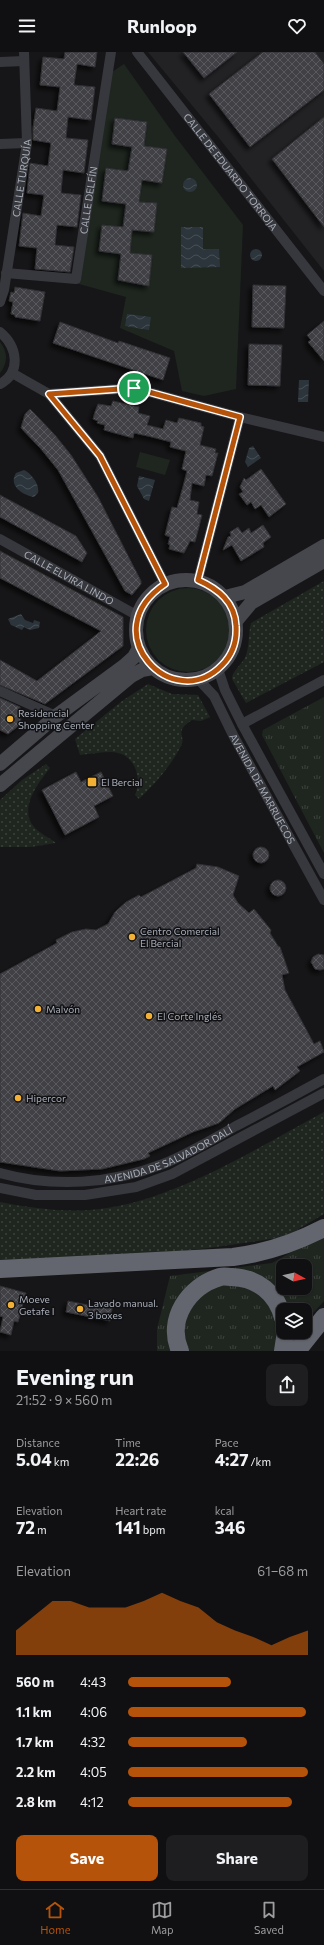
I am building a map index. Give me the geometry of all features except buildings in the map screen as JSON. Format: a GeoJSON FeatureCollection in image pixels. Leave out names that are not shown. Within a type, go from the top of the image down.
{"type":"FeatureCollection","features":[{"type":"Feature","properties":{"kind":"highway"},"geometry":{"type":"LineString","coordinates":[[0,1269],[233,1257],[254,1254],[286,1246],[324,1228]]}},
{"type":"Feature","properties":{"kind":"highway"},"geometry":{"type":"LineString","coordinates":[[180,1351],[176,1338],[177,1320],[182,1305],[191,1294],[204,1284],[221,1277],[242,1278],[260,1284],[270,1293],[277,1303]]}},
{"type":"Feature","properties":{"kind":"highway"},"geometry":{"type":"LineString","coordinates":[[297,1351],[324,1317]]}},
{"type":"Feature","properties":{"kind":"highway"},"geometry":{"type":"LineString","coordinates":[[283,1351],[285,1339]]}},
{"type":"Feature","properties":{"kind":"street","name":"CALLE DELFÍN"},"geometry":{"type":"LineString","coordinates":[[6,273],[76,279],[111,52]]}},
{"type":"Feature","properties":{"kind":"street","name":"CALLE DE EDUARDO TORROJA"},"geometry":{"type":"LineString","coordinates":[[137,52],[324,291]]}},
{"type":"Feature","properties":{"kind":"street","name":"CALLE TURQUÍA"},"geometry":{"type":"LineString","coordinates":[[0,302],[27,143],[24,56]]}},
{"type":"Feature","properties":{"kind":"street"},"geometry":{"type":"LineString","coordinates":[[0,62],[24,56]]}},
{"type":"Feature","properties":{"kind":"street"},"geometry":{"type":"LineString","coordinates":[[0,144],[27,143]]}},
{"type":"Feature","properties":{"kind":"street"},"geometry":{"type":"LineString","coordinates":[[0,332],[9,340],[14,349],[15,361],[12,373],[5,382],[0,384]]}},
{"type":"Feature","properties":{"kind":"street"},"geometry":{"type":"LineString","coordinates":[[12,373],[49,394],[100,456],[165,584]]}},
{"type":"Feature","properties":{"kind":"street"},"geometry":{"type":"LineString","coordinates":[[49,394],[134,388],[240,417],[324,437]]}},
{"type":"Feature","properties":{"kind":"street"},"geometry":{"type":"LineString","coordinates":[[198,580],[240,417]]}},
{"type":"Feature","properties":{"kind":"street","name":"CALLE ELVIRA LINDO"},"geometry":{"type":"LineString","coordinates":[[0,539],[138,616]]}},
{"type":"Feature","properties":{"kind":"street"},"geometry":{"type":"LineString","coordinates":[[225,597],[245,592],[324,546]]}},
{"type":"Feature","properties":{"kind":"street"},"geometry":{"type":"LineString","coordinates":[[236,621],[251,603],[324,561]]}},
{"type":"Feature","properties":{"kind":"street"},"geometry":{"type":"LineString","coordinates":[[181,579],[198,580],[213,586],[225,597],[232,608],[236,621],[237,634],[234,648],[227,660],[218,669],[198,679],[174,679],[153,668],[140,648],[136,632],[138,616],[143,603],[153,592],[165,584],[181,579]]}},
{"type":"Feature","properties":{"kind":"street"},"geometry":{"type":"LineString","coordinates":[[0,764],[56,716],[124,666],[134,657],[140,648]]}},
{"type":"Feature","properties":{"kind":"street"},"geometry":{"type":"LineString","coordinates":[[0,785],[131,676],[142,670],[153,668]]}},
{"type":"Feature","properties":{"kind":"street","name":"AVENIDA DE MARRUECOS"},"geometry":{"type":"LineString","coordinates":[[218,669],[225,690],[242,724],[324,874]]}},
{"type":"Feature","properties":{"kind":"street","name":"AVENIDA DE MARRUECOS"},"geometry":{"type":"LineString","coordinates":[[198,679],[214,696],[233,735],[324,900]]}},
{"type":"Feature","properties":{"kind":"street"},"geometry":{"type":"LineString","coordinates":[[242,724],[324,680]]}},
{"type":"Feature","properties":{"kind":"street"},"geometry":{"type":"LineString","coordinates":[[0,691],[56,716]]}},
{"type":"Feature","properties":{"kind":"street","name":"AVENIDA DE SALVADOR DALÍ"},"geometry":{"type":"LineString","coordinates":[[0,1173],[39,1181],[69,1182],[96,1181],[143,1171],[164,1163],[209,1141],[324,1079]]}},
{"type":"Feature","properties":{"kind":"street","name":"AVENIDA DE SALVADOR DALÍ"},"geometry":{"type":"LineString","coordinates":[[0,1188],[36,1195],[85,1195],[136,1187],[172,1174],[324,1093]]}},
{"type":"Feature","properties":{"kind":"shaded area"},"geometry":{"type":"Polygon","coordinates":[[[148,52],[324,52],[324,271],[219,138],[148,52]]]}},
{"type":"Feature","properties":{"kind":"green space"},"geometry":{"type":"Polygon","coordinates":[[[124,64],[175,136],[243,225],[236,389],[204,396],[182,391],[174,351],[120,328],[126,297],[79,284],[112,72],[124,64]]]}},
{"type":"Feature","properties":{"kind":"green space"},"geometry":{"type":"Polygon","coordinates":[[[0,342],[6,354],[6,361],[0,373],[0,342]]]}},
{"type":"Feature","properties":{"kind":"green space"},"geometry":{"type":"Polygon","coordinates":[[[140,452],[170,460],[165,475],[136,467],[140,452]]]}},
{"type":"Feature","properties":{"kind":"green space"},"geometry":{"type":"Polygon","coordinates":[[[324,581],[324,662],[246,703],[232,679],[232,676],[247,654],[251,623],[324,581]]]}},
{"type":"Feature","properties":{"kind":"green space"},"geometry":{"type":"Polygon","coordinates":[[[188,588],[204,591],[211,595],[223,607],[227,614],[230,630],[227,646],[223,653],[211,665],[204,669],[188,672],[172,669],[165,665],[153,653],[149,646],[146,630],[149,614],[153,607],[165,595],[172,591],[188,588]]]}},
{"type":"Feature","properties":{"kind":"green space"},"geometry":{"type":"Polygon","coordinates":[[[148,684],[172,694],[198,695],[210,717],[201,721],[192,720],[186,724],[182,731],[182,744],[176,755],[151,788],[139,799],[135,795],[138,781],[137,773],[135,767],[126,756],[111,752],[80,755],[75,739],[122,701],[148,684]]]}},
{"type":"Feature","properties":{"kind":"green space"},"geometry":{"type":"Polygon","coordinates":[[[324,697],[324,853],[262,735],[263,730],[324,697]]]}},
{"type":"Feature","properties":{"kind":"green space"},"geometry":{"type":"Polygon","coordinates":[[[46,764],[50,768],[32,796],[28,812],[34,827],[56,843],[31,847],[0,847],[0,800],[22,780],[46,764]]]}},
{"type":"Feature","properties":{"kind":"green space"},"geometry":{"type":"Polygon","coordinates":[[[324,1112],[324,1214],[285,1237],[162,1253],[0,1264],[0,1202],[45,1209],[90,1210],[120,1206],[150,1198],[211,1173],[324,1112]]]}},
{"type":"Feature","properties":{"kind":"green space"},"geometry":{"type":"Polygon","coordinates":[[[324,1234],[324,1301],[312,1314],[312,1303],[276,1303],[276,1339],[290,1339],[279,1351],[157,1351],[157,1329],[170,1276],[272,1263],[276,1261],[276,1295],[312,1295],[312,1259],[279,1259],[324,1234]]]}},
{"type":"Feature","properties":{"kind":"water"},"geometry":{"type":"Polygon","coordinates":[[[187,178],[193,178],[197,182],[197,188],[193,192],[187,192],[183,188],[183,182],[187,178]]]}},
{"type":"Feature","properties":{"kind":"water"},"geometry":{"type":"Polygon","coordinates":[[[181,227],[203,227],[203,249],[219,249],[220,267],[181,268],[181,227]]]}},
{"type":"Feature","properties":{"kind":"water"},"geometry":{"type":"Polygon","coordinates":[[[254,249],[258,249],[262,255],[258,261],[254,261],[250,257],[250,253],[254,249]]]}},
{"type":"Feature","properties":{"kind":"water"},"geometry":{"type":"Polygon","coordinates":[[[127,314],[151,317],[149,330],[125,326],[127,314]]]}},
{"type":"Feature","properties":{"kind":"water"},"geometry":{"type":"Polygon","coordinates":[[[299,380],[309,380],[308,402],[298,402],[299,380]]]}},
{"type":"Feature","properties":{"kind":"water"},"geometry":{"type":"Polygon","coordinates":[[[253,446],[261,458],[248,467],[245,462],[249,448],[253,446]]]}},
{"type":"Feature","properties":{"kind":"water"},"geometry":{"type":"Polygon","coordinates":[[[24,470],[37,483],[38,493],[34,497],[21,492],[15,486],[14,478],[16,473],[24,470]]]}},
{"type":"Feature","properties":{"kind":"water"},"geometry":{"type":"Polygon","coordinates":[[[139,476],[155,480],[149,501],[144,499],[137,486],[139,476]]]}},
{"type":"Feature","properties":{"kind":"water"},"geometry":{"type":"Polygon","coordinates":[[[21,614],[25,620],[33,623],[34,620],[40,622],[39,628],[30,630],[24,627],[22,630],[11,625],[8,619],[21,614]]]}},
{"type":"Feature","properties":{"kind":"place","name":"Residencial Shopping Center"},"geometry":{"type":"Point","coordinates":[10,719]}},
{"type":"Feature","properties":{"kind":"place","name":"El Bercial"},"geometry":{"type":"Point","coordinates":[92,782]}},
{"type":"Feature","properties":{"kind":"place","name":"Centro Comercial El Bercial"},"geometry":{"type":"Point","coordinates":[132,937]}},
{"type":"Feature","properties":{"kind":"place","name":"Malvón"},"geometry":{"type":"Point","coordinates":[38,1009]}},
{"type":"Feature","properties":{"kind":"place","name":"El Corte Inglés"},"geometry":{"type":"Point","coordinates":[149,1016]}},
{"type":"Feature","properties":{"kind":"place","name":"Hipercor"},"geometry":{"type":"Point","coordinates":[18,1098]}},
{"type":"Feature","properties":{"kind":"place","name":"Moeve Getafe I"},"geometry":{"type":"Point","coordinates":[11,1305]}},
{"type":"Feature","properties":{"kind":"place","name":"Lavado manual. 3 boxes"},"geometry":{"type":"Point","coordinates":[80,1309]}},
{"type":"Feature","properties":{"kind":"route"},"geometry":{"type":"LineString","coordinates":[[134,388],[240,417],[198,580],[213,586],[225,597],[232,608],[236,621],[237,634],[234,648],[227,660],[209,675],[198,679],[174,679],[153,668],[145,658],[140,648],[136,632],[138,616],[143,603],[153,592],[165,584],[100,456],[49,394],[134,388]]}}]}
